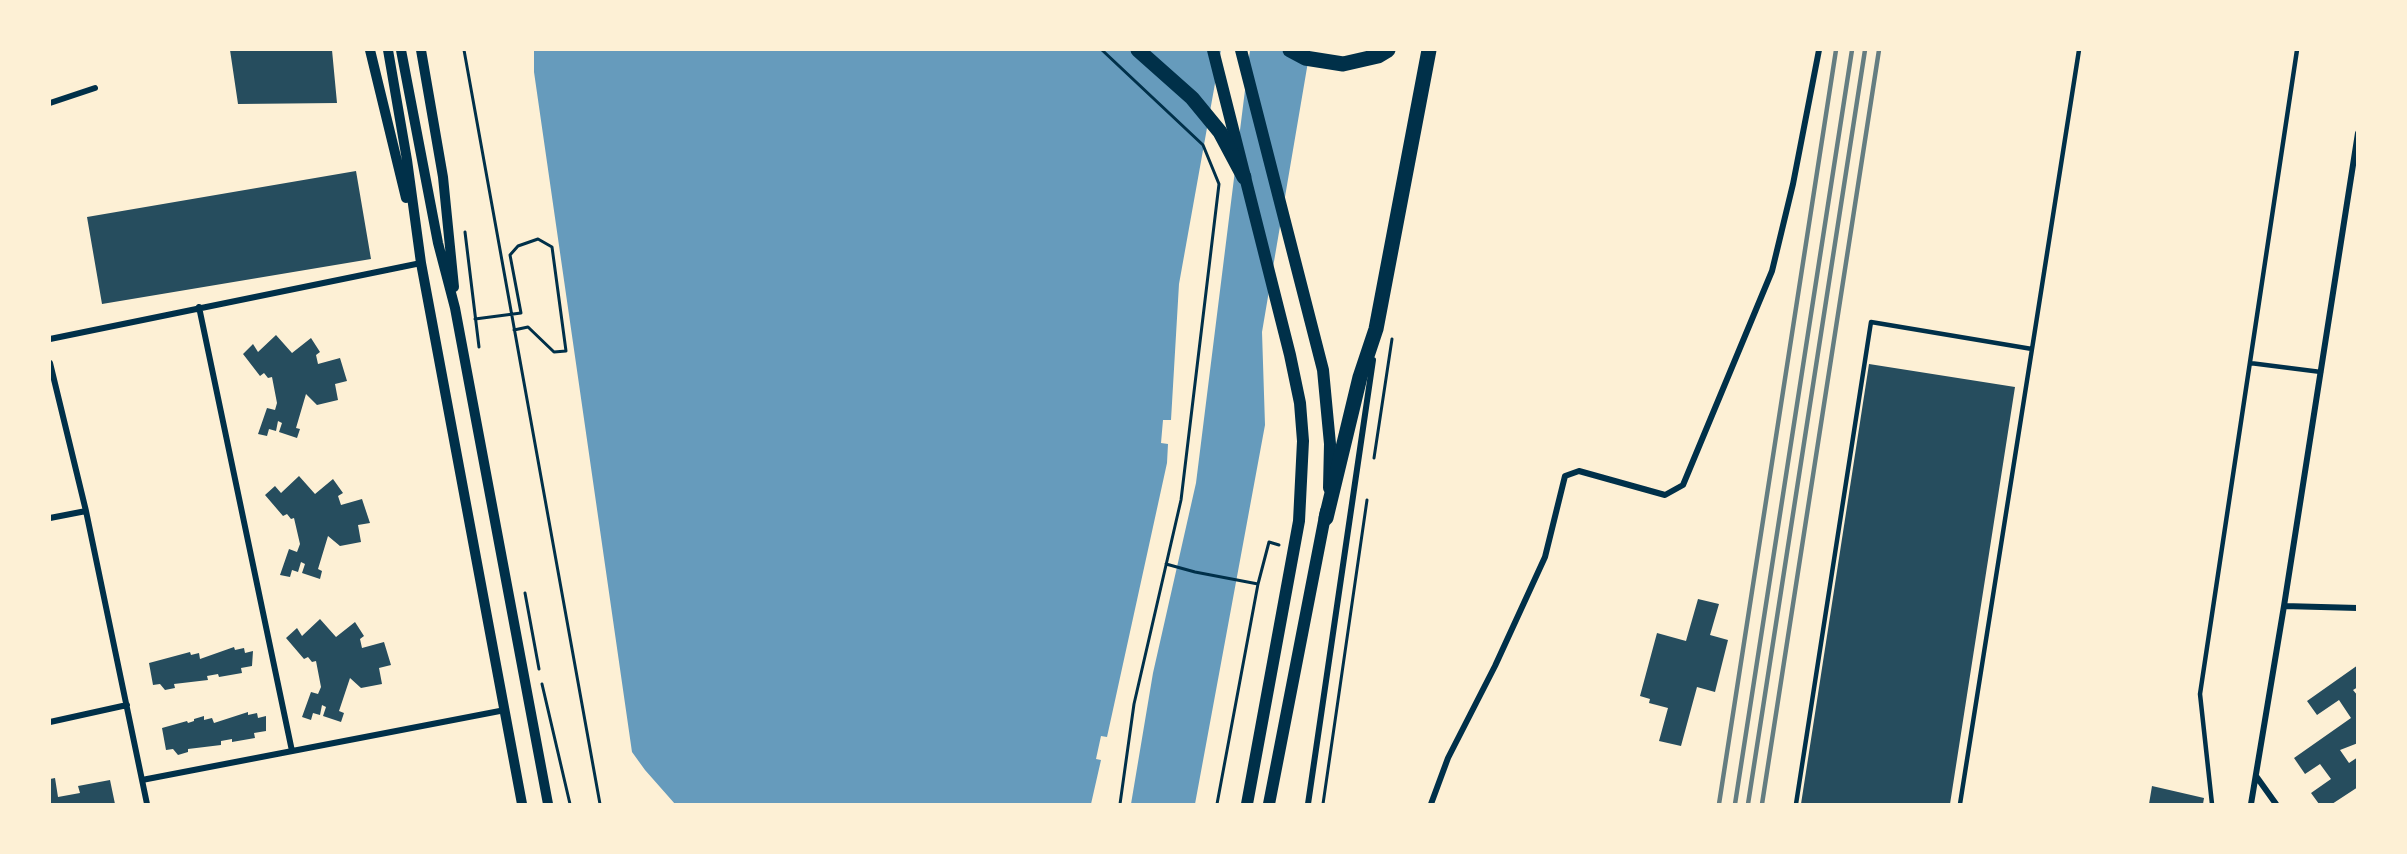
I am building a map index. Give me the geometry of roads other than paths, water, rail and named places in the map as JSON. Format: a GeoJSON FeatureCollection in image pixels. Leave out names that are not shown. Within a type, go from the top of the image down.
{"type":"FeatureCollection","features":[{"type":"Feature","properties":{"kind":"main road"},"geometry":{"type":"LineString","coordinates":[[1138,50],[1192,98],[1220,132],[1244,177]]}},
{"type":"Feature","properties":{"kind":"main road"},"geometry":{"type":"LineString","coordinates":[[1214,50],[1290,355],[1300,403],[1303,441],[1299,521],[1247,804]]}},
{"type":"Feature","properties":{"kind":"main road"},"geometry":{"type":"LineString","coordinates":[[1241,50],[1323,370],[1330,444],[1326,518]]}},
{"type":"Feature","properties":{"kind":"main road"},"geometry":{"type":"LineString","coordinates":[[1290,50],[1305,58],[1343,64],[1361,61],[1388,50]]}},
{"type":"Feature","properties":{"kind":"main road"},"geometry":{"type":"LineString","coordinates":[[1269,804],[1326,518],[1360,377],[1377,329],[1429,50]]}},
{"type":"Feature","properties":{"kind":"street"},"geometry":{"type":"LineString","coordinates":[[370,50],[420,263],[522,804]]}},
{"type":"Feature","properties":{"kind":"street"},"geometry":{"type":"LineString","coordinates":[[388,50],[407,160],[420,263]]}},
{"type":"Feature","properties":{"kind":"street"},"geometry":{"type":"LineString","coordinates":[[401,50],[438,243],[455,308],[548,804]]}},
{"type":"Feature","properties":{"kind":"street"},"geometry":{"type":"LineString","coordinates":[[421,50],[445,189],[452,247],[455,308]]}},
{"type":"Feature","properties":{"kind":"street"},"geometry":{"type":"LineString","coordinates":[[1431,804],[1448,758],[1495,666],[1545,557],[1565,476],[1579,471],[1665,495],[1683,485],[1772,272],[1793,184],[1819,50]]}},
{"type":"Feature","properties":{"kind":"street"},"geometry":{"type":"LineString","coordinates":[[50,103],[95,88]]}},
{"type":"Feature","properties":{"kind":"street"},"geometry":{"type":"LineString","coordinates":[[2251,804],[2358,133]]}},
{"type":"Feature","properties":{"kind":"street"},"geometry":{"type":"LineString","coordinates":[[50,339],[420,263]]}},
{"type":"Feature","properties":{"kind":"street"},"geometry":{"type":"LineString","coordinates":[[199,307],[292,751]]}},
{"type":"Feature","properties":{"kind":"street"},"geometry":{"type":"LineString","coordinates":[[1308,804],[1357,483],[1377,329]]}},
{"type":"Feature","properties":{"kind":"street"},"geometry":{"type":"LineString","coordinates":[[50,363],[51,376],[86,511],[147,804]]}},
{"type":"Feature","properties":{"kind":"street"},"geometry":{"type":"LineString","coordinates":[[50,518],[86,511]]}},
{"type":"Feature","properties":{"kind":"street"},"geometry":{"type":"LineString","coordinates":[[2284,606],[2358,608]]}},
{"type":"Feature","properties":{"kind":"street"},"geometry":{"type":"LineString","coordinates":[[50,722],[127,705]]}},
{"type":"Feature","properties":{"kind":"street"},"geometry":{"type":"LineString","coordinates":[[142,780],[505,710]]}},
{"type":"Feature","properties":{"kind":"street"},"geometry":{"type":"LineString","coordinates":[[2256,776],[2276,804]]}},
{"type":"Feature","properties":{"kind":"lane"},"geometry":{"type":"LineString","coordinates":[[1960,804],[2079,50]]}},
{"type":"Feature","properties":{"kind":"lane"},"geometry":{"type":"LineString","coordinates":[[2212,804],[2200,694],[2297,50]]}},
{"type":"Feature","properties":{"kind":"lane"},"geometry":{"type":"LineString","coordinates":[[1796,804],[1871,322],[2032,349]]}},
{"type":"Feature","properties":{"kind":"lane"},"geometry":{"type":"LineString","coordinates":[[2250,363],[2320,372]]}},
{"type":"Feature","properties":{"kind":"water"},"geometry":{"type":"Polygon","coordinates":[[[534,50],[1221,50],[1179,284],[1171,420],[1163,420],[1161,443],[1168,444],[1167,463],[1107,737],[1101,736],[1096,759],[1101,760],[1091,804],[675,804],[645,770],[632,752],[534,72],[534,50]]]}},
{"type":"Feature","properties":{"kind":"water"},"geometry":{"type":"Polygon","coordinates":[[[1250,50],[1310,50],[1262,332],[1265,425],[1195,804],[1131,804],[1153,673],[1196,483],[1250,50]]]}},
{"type":"Feature","properties":{"kind":"railway"},"geometry":{"type":"LineString","coordinates":[[1719,804],[1836,50]]}},
{"type":"Feature","properties":{"kind":"railway"},"geometry":{"type":"LineString","coordinates":[[1735,804],[1852,50]]}},
{"type":"Feature","properties":{"kind":"railway"},"geometry":{"type":"LineString","coordinates":[[1748,804],[1865,50]]}},
{"type":"Feature","properties":{"kind":"railway"},"geometry":{"type":"LineString","coordinates":[[1762,804],[1879,50]]}}]}
